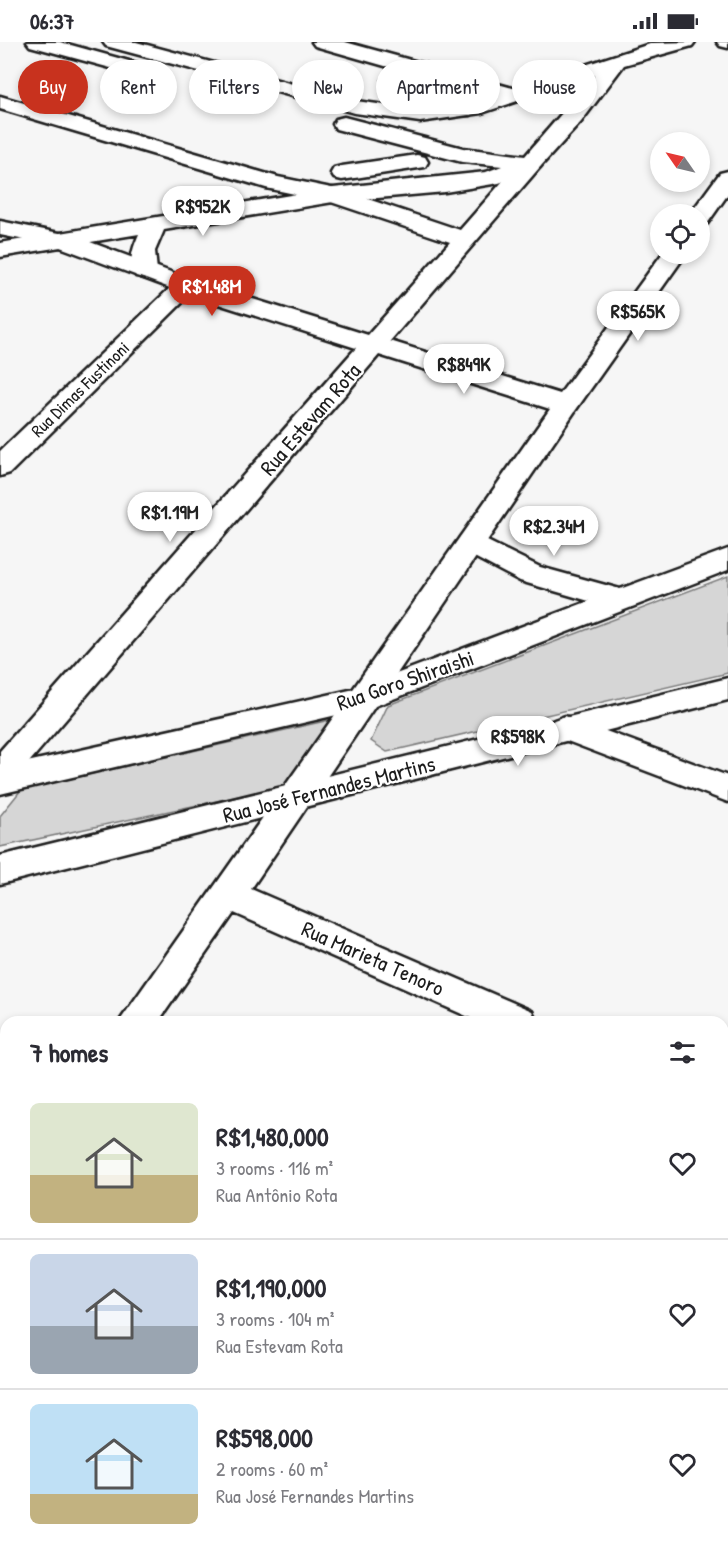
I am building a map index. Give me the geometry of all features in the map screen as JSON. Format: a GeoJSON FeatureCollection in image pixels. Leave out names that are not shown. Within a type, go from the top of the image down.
{"type":"FeatureCollection","features":[{"type":"Feature","properties":{"kind":"street"},"geometry":{"type":"LineString","coordinates":[[37,42],[417,153],[532,162]]}},
{"type":"Feature","properties":{"kind":"street"},"geometry":{"type":"LineString","coordinates":[[113,42],[355,107],[420,116],[434,114]]}},
{"type":"Feature","properties":{"kind":"street"},"geometry":{"type":"LineString","coordinates":[[311,42],[301,51],[376,75]]}},
{"type":"Feature","properties":{"kind":"street"},"geometry":{"type":"LineString","coordinates":[[322,42],[512,95]]}},
{"type":"Feature","properties":{"kind":"street"},"geometry":{"type":"LineString","coordinates":[[597,67],[685,42]]}},
{"type":"Feature","properties":{"kind":"street","name":"Rua Estevam Rota"},"geometry":{"type":"LineString","coordinates":[[597,78],[616,61]]}},
{"type":"Feature","properties":{"kind":"street"},"geometry":{"type":"LineString","coordinates":[[500,99],[512,95]]}},
{"type":"Feature","properties":{"kind":"street"},"geometry":{"type":"LineString","coordinates":[[0,102],[274,183],[333,195],[465,238]]}},
{"type":"Feature","properties":{"kind":"street","name":"Rua Estevam Rota"},"geometry":{"type":"LineString","coordinates":[[0,773],[532,162],[559,114]]}},
{"type":"Feature","properties":{"kind":"street"},"geometry":{"type":"LineString","coordinates":[[420,116],[415,125],[421,186]]}},
{"type":"Feature","properties":{"kind":"street"},"geometry":{"type":"LineString","coordinates":[[1,235],[417,153]]}},
{"type":"Feature","properties":{"kind":"street"},"geometry":{"type":"LineString","coordinates":[[66,241],[333,195],[491,178],[532,162]]}},
{"type":"Feature","properties":{"kind":"street"},"geometry":{"type":"LineString","coordinates":[[710,204],[728,178]]}},
{"type":"Feature","properties":{"kind":"street"},"geometry":{"type":"LineString","coordinates":[[145,271],[143,251],[155,224]]}},
{"type":"Feature","properties":{"kind":"street"},"geometry":{"type":"LineString","coordinates":[[1,235],[66,241],[186,286],[566,405]]}},
{"type":"Feature","properties":{"kind":"street"},"geometry":{"type":"LineString","coordinates":[[141,1016],[296,798],[566,405],[667,264]]}},
{"type":"Feature","properties":{"kind":"street","name":"Rua Dimas Fustinoni"},"geometry":{"type":"LineString","coordinates":[[0,467],[186,286]]}},
{"type":"Feature","properties":{"kind":"street"},"geometry":{"type":"LineString","coordinates":[[471,543],[530,574],[623,600]]}},
{"type":"Feature","properties":{"kind":"street","name":"Rua Goro Shiraishi"},"geometry":{"type":"LineString","coordinates":[[0,780],[364,698],[728,559]]}},
{"type":"Feature","properties":{"kind":"street","name":"Rua José Fernandes Martins"},"geometry":{"type":"LineString","coordinates":[[0,870],[728,689]]}},
{"type":"Feature","properties":{"kind":"street"},"geometry":{"type":"LineString","coordinates":[[565,728],[728,789]]}},
{"type":"Feature","properties":{"kind":"street","name":"Rua Marieta Tenoro"},"geometry":{"type":"LineString","coordinates":[[226,894],[505,1016]]}},
{"type":"Feature","properties":{"kind":"shaded area"},"geometry":{"type":"Polygon","coordinates":[[[728,576],[728,673],[387,752],[371,741],[388,705],[728,576]]]}},
{"type":"Feature","properties":{"kind":"shaded area"},"geometry":{"type":"Polygon","coordinates":[[[334,719],[287,786],[0,847],[0,816],[21,790],[334,719]]]}}]}
